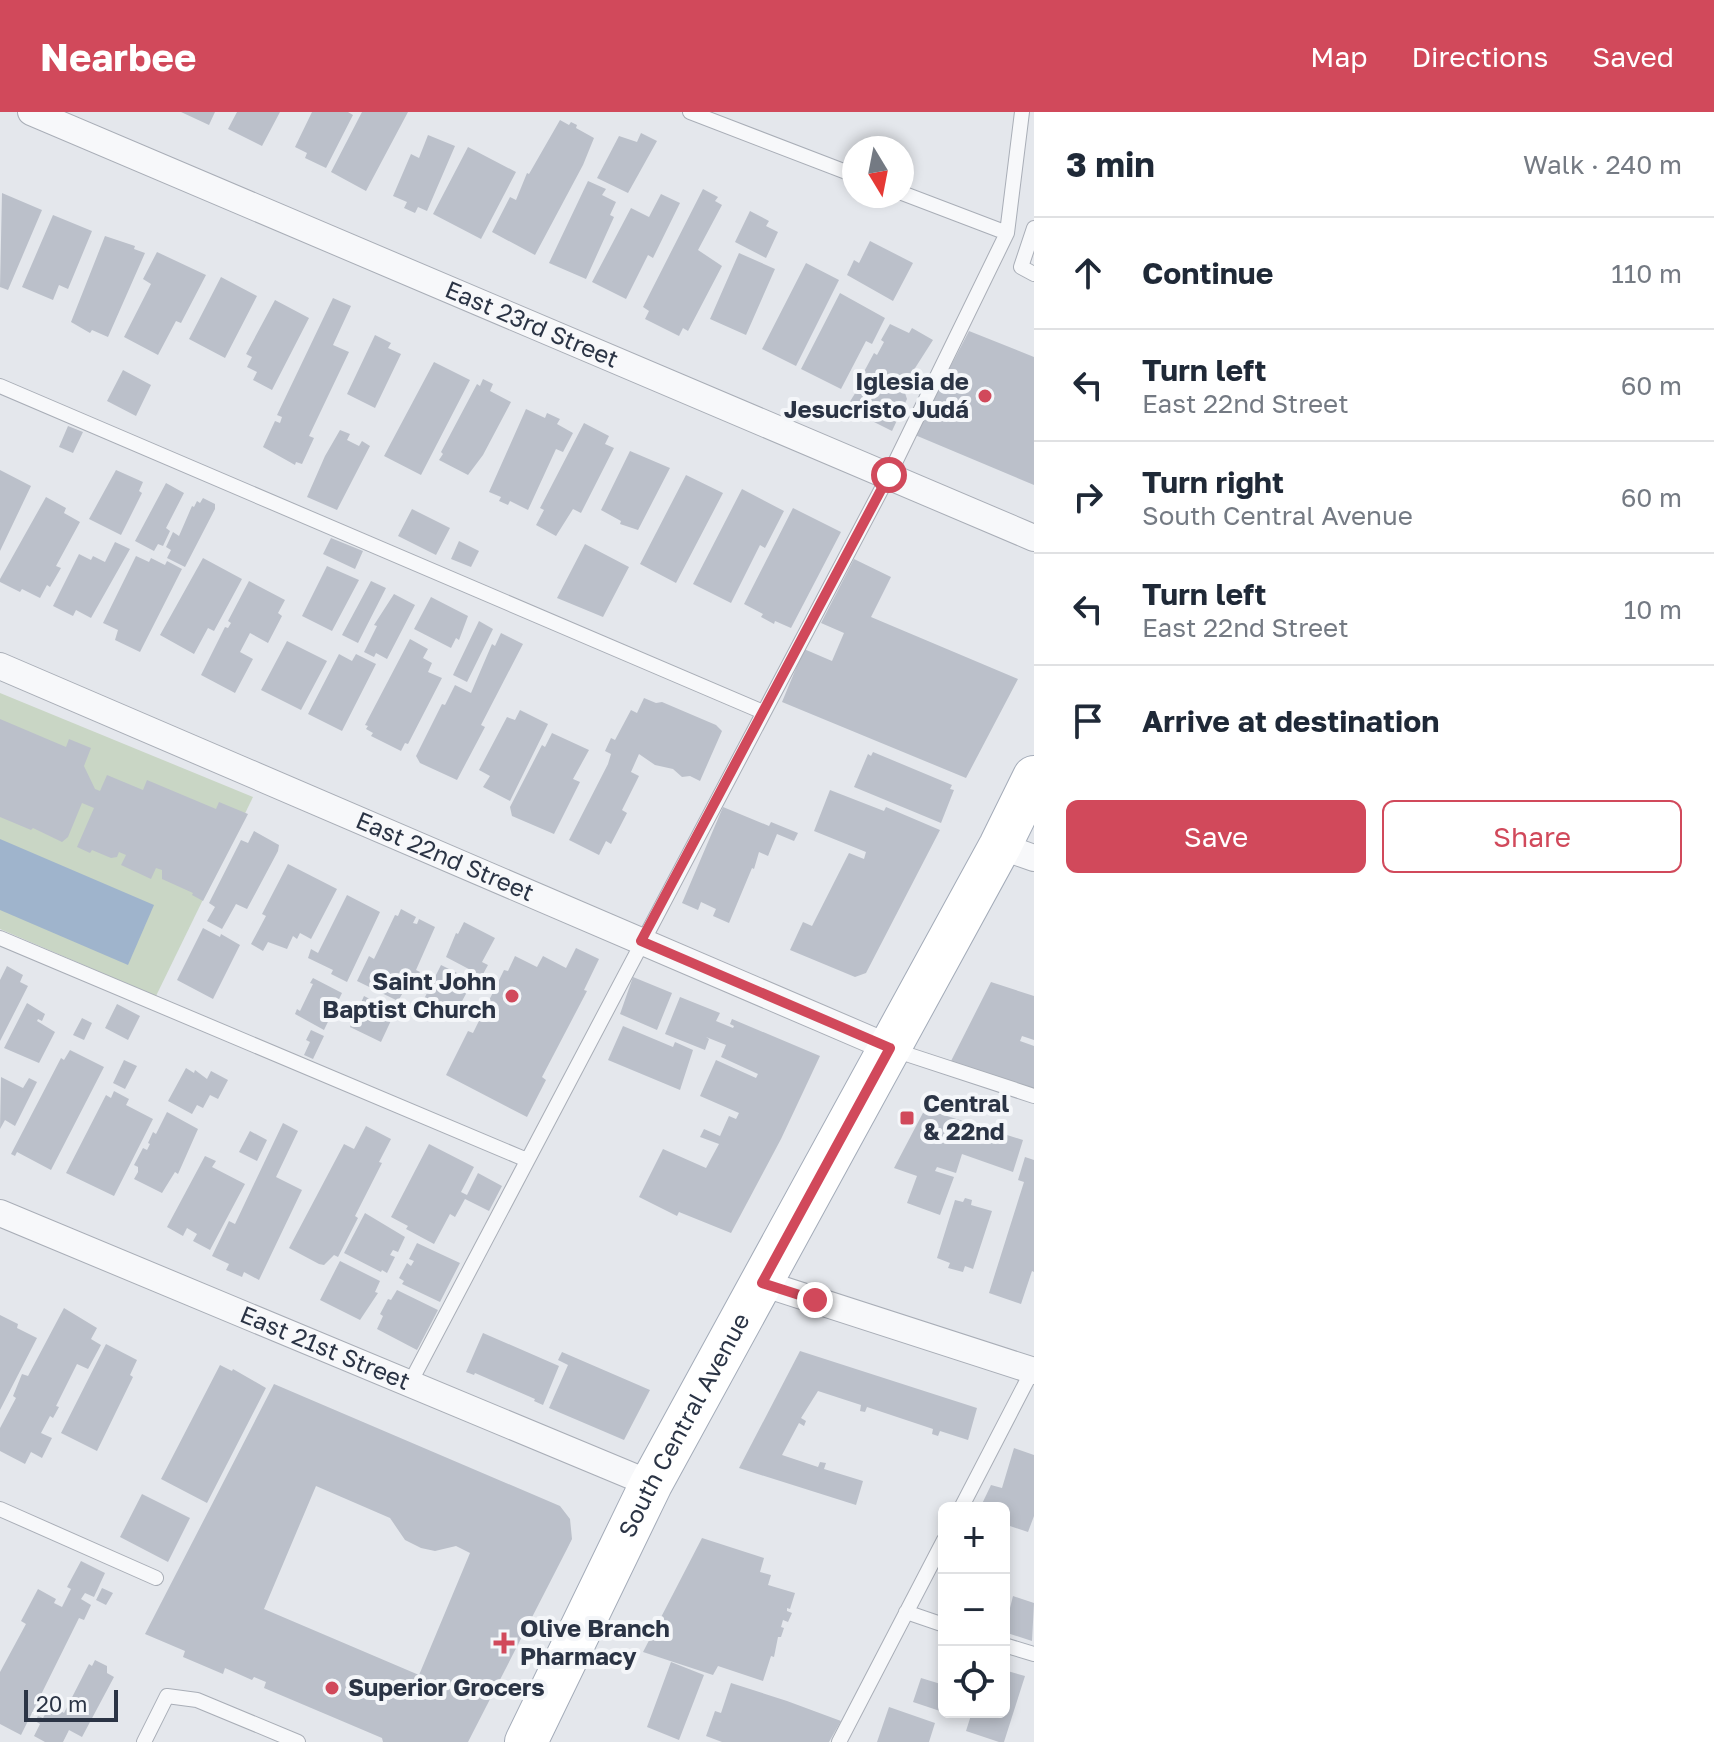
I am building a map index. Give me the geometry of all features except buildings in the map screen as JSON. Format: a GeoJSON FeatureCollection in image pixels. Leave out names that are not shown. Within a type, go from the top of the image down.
{"type":"FeatureCollection","features":[{"type":"Feature","properties":{"kind":"main road","name":"South Central Avenue"},"geometry":{"type":"LineString","coordinates":[[526,1742],[651,1484],[890,1048],[1017,852],[1034,777]]}},
{"type":"Feature","properties":{"kind":"street","name":"East 23rd Street"},"geometry":{"type":"LineString","coordinates":[[31,112],[1034,538]]}},
{"type":"Feature","properties":{"kind":"street","name":"East 22nd Street"},"geometry":{"type":"LineString","coordinates":[[0,666],[890,1048]]}},
{"type":"Feature","properties":{"kind":"street","name":"East 21st Street"},"geometry":{"type":"LineString","coordinates":[[0,1213],[651,1484]]}},
{"type":"Feature","properties":{"kind":"street"},"geometry":{"type":"LineString","coordinates":[[762,1283],[1033,1371]]}},
{"type":"Feature","properties":{"kind":"lane"},"geometry":{"type":"LineString","coordinates":[[690,112],[842,170]]}},
{"type":"Feature","properties":{"kind":"lane"},"geometry":{"type":"LineString","coordinates":[[410,1383],[889,475],[1007,233],[1022,112]]}},
{"type":"Feature","properties":{"kind":"lane"},"geometry":{"type":"LineString","coordinates":[[914,198],[1007,233]]}},
{"type":"Feature","properties":{"kind":"lane"},"geometry":{"type":"LineString","coordinates":[[1034,228],[1021,267],[1034,274]]}},
{"type":"Feature","properties":{"kind":"lane"},"geometry":{"type":"LineString","coordinates":[[0,386],[763,712]]}},
{"type":"Feature","properties":{"kind":"lane"},"geometry":{"type":"LineString","coordinates":[[0,938],[527,1160]]}},
{"type":"Feature","properties":{"kind":"lane"},"geometry":{"type":"LineString","coordinates":[[890,1048],[1034,1096]]}},
{"type":"Feature","properties":{"kind":"lane"},"geometry":{"type":"LineString","coordinates":[[964,1502],[1033,1371]]}},
{"type":"Feature","properties":{"kind":"lane"},"geometry":{"type":"LineString","coordinates":[[0,1509],[156,1578]]}},
{"type":"Feature","properties":{"kind":"lane"},"geometry":{"type":"LineString","coordinates":[[839,1742],[938,1551]]}},
{"type":"Feature","properties":{"kind":"lane"},"geometry":{"type":"LineString","coordinates":[[906,1612],[938,1623]]}},
{"type":"Feature","properties":{"kind":"lane"},"geometry":{"type":"LineString","coordinates":[[1007,1646],[1034,1654]]}},
{"type":"Feature","properties":{"kind":"lane"},"geometry":{"type":"LineString","coordinates":[[144,1742],[167,1696],[197,1700],[298,1742]]}},
{"type":"Feature","properties":{"kind":"green space"},"geometry":{"type":"Polygon","coordinates":[[[0,693],[253,797],[156,996],[0,929],[0,693]]]}},
{"type":"Feature","properties":{"kind":"water"},"geometry":{"type":"Polygon","coordinates":[[[0,839],[154,905],[128,965],[0,910],[0,839]]]}},
{"type":"Feature","properties":{"kind":"place","name":"Iglesia de Jesucristo Judá"},"geometry":{"type":"Point","coordinates":[985,396]}},
{"type":"Feature","properties":{"kind":"place","name":"Saint John Baptist Church"},"geometry":{"type":"Point","coordinates":[512,996]}},
{"type":"Feature","properties":{"kind":"place","name":"Central & 22nd"},"geometry":{"type":"Point","coordinates":[907,1118]}},
{"type":"Feature","properties":{"kind":"place","name":"Olive Branch Pharmacy"},"geometry":{"type":"Point","coordinates":[504,1643]}},
{"type":"Feature","properties":{"kind":"place","name":"Superior Grocers"},"geometry":{"type":"Point","coordinates":[332,1688]}},
{"type":"Feature","properties":{"kind":"route"},"geometry":{"type":"LineString","coordinates":[[815,1300],[762,1283],[890,1048],[641,941],[889,475]]}}]}
